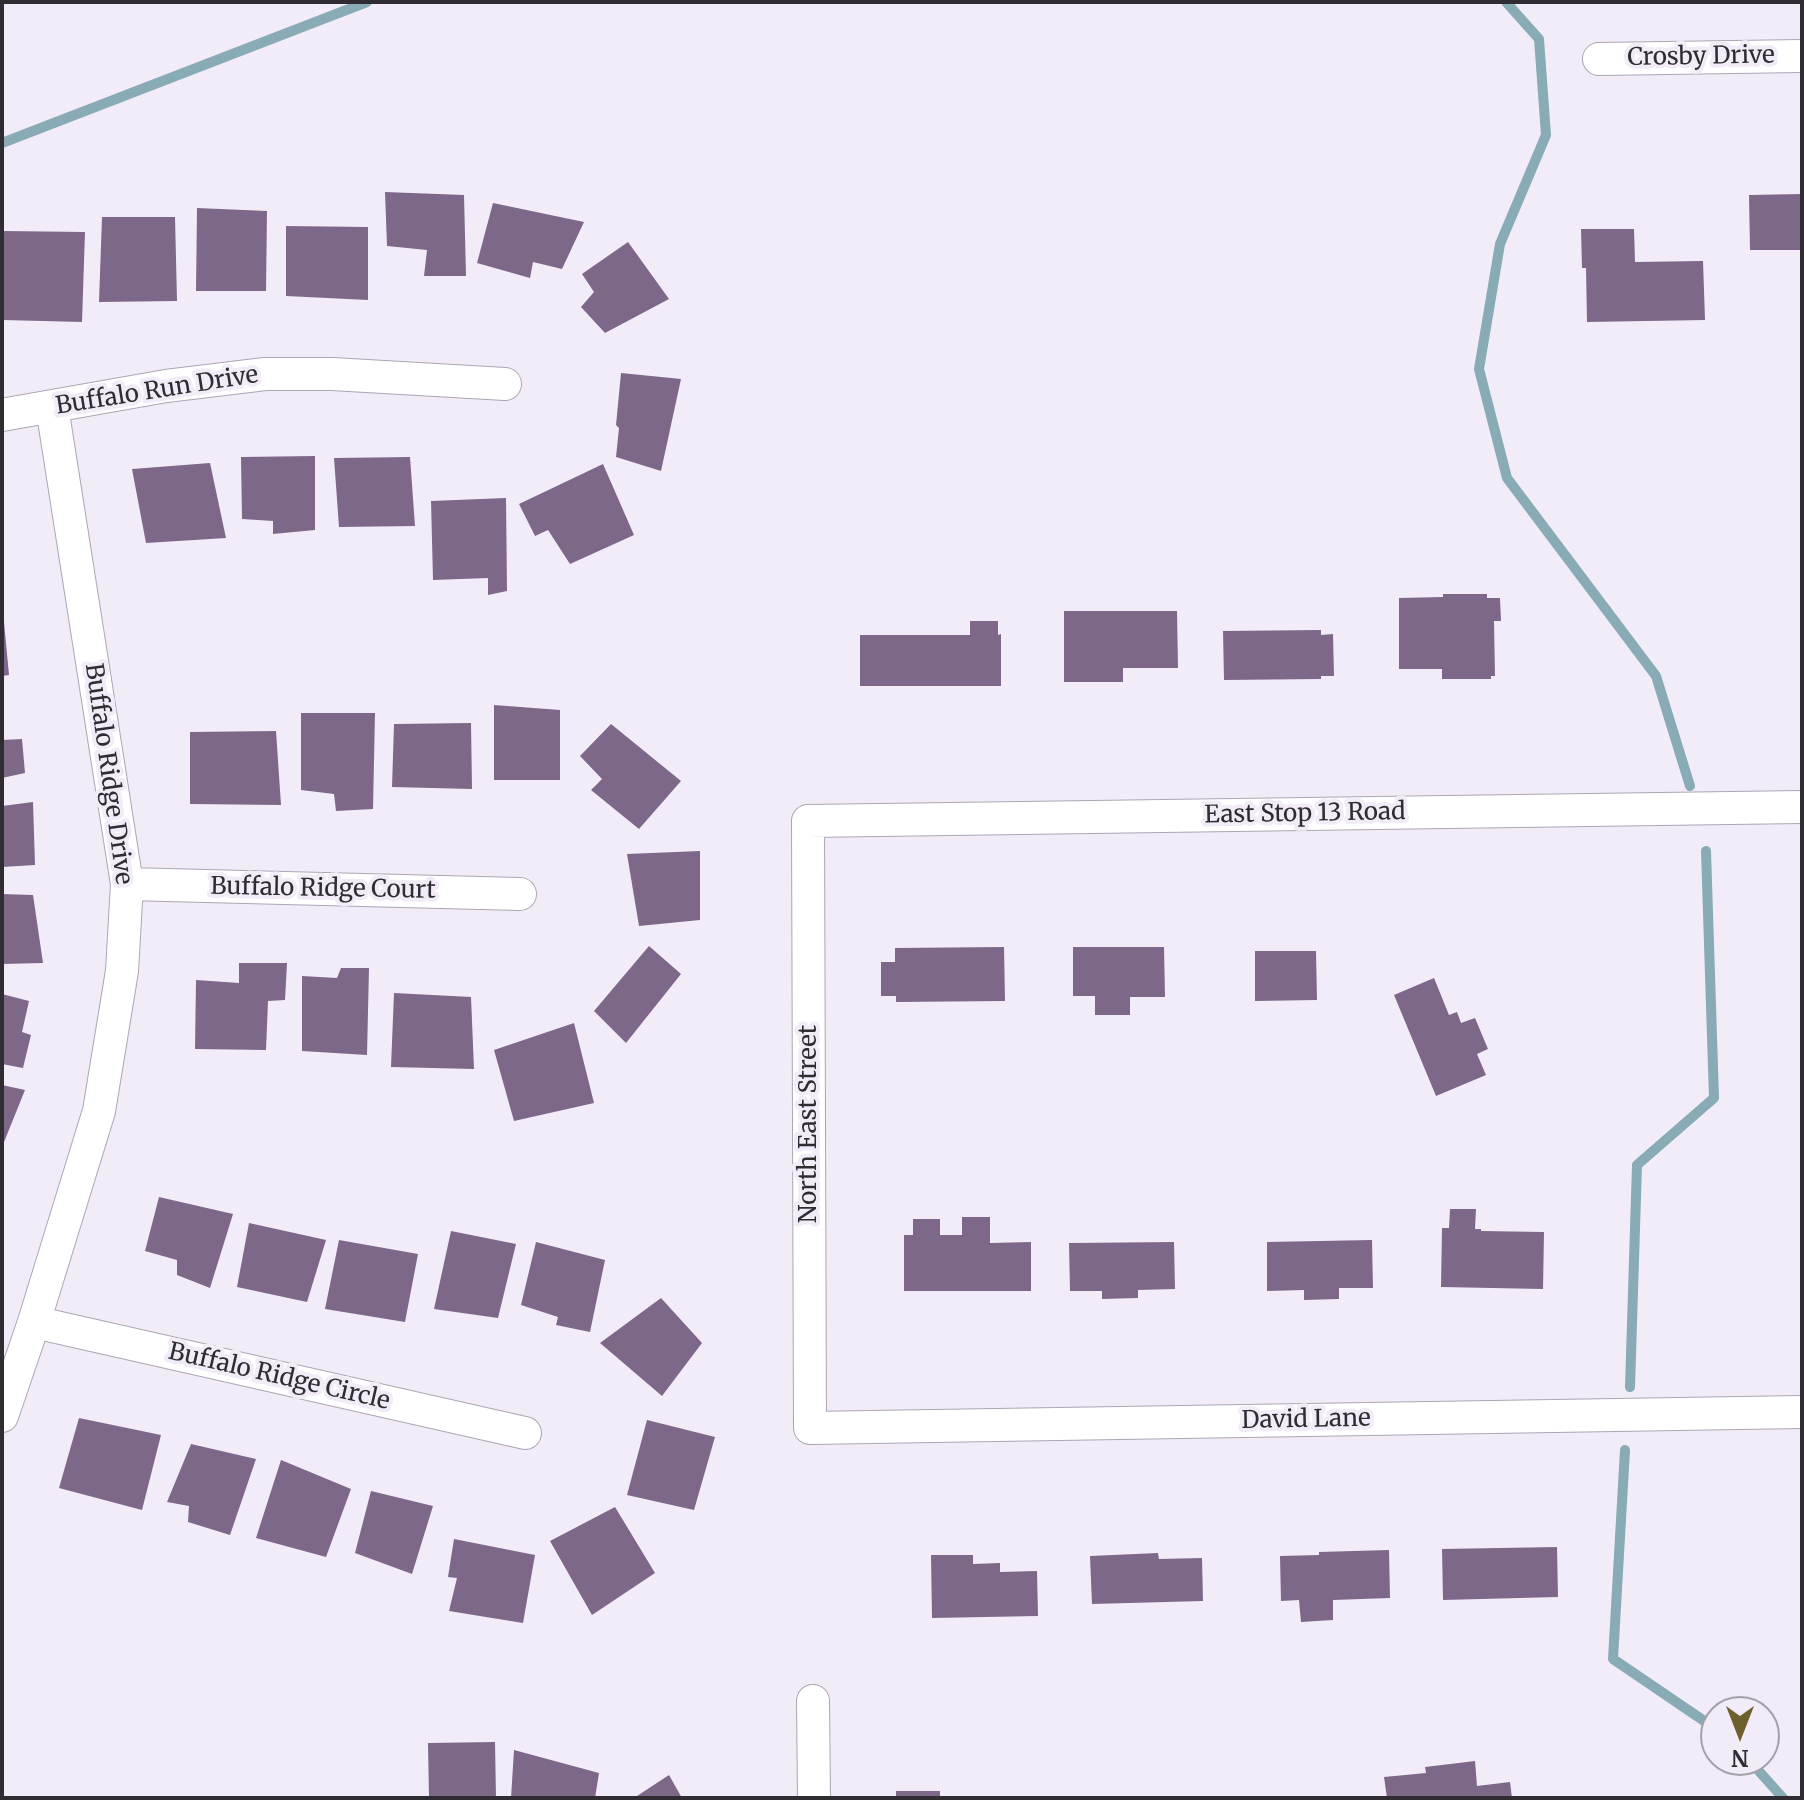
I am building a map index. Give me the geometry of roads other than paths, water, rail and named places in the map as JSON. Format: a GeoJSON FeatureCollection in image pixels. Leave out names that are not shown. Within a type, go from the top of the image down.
{"type":"FeatureCollection","features":[{"type":"Feature","properties":{"kind":"street","name":"Crosby Drive"},"geometry":{"type":"LineString","coordinates":[[1599,59],[1802,56]]}},
{"type":"Feature","properties":{"kind":"street","name":"Buffalo Run Drive"},"geometry":{"type":"LineString","coordinates":[[2,415],[166,386],[265,374],[332,374],[505,384]]}},
{"type":"Feature","properties":{"kind":"street","name":"Buffalo Ridge Drive"},"geometry":{"type":"LineString","coordinates":[[2,1416],[99,1111],[122,971],[127,884],[52,407]]}},
{"type":"Feature","properties":{"kind":"street","name":"East Stop 13 Road"},"geometry":{"type":"LineString","coordinates":[[808,821],[1802,807]]}},
{"type":"Feature","properties":{"kind":"street","name":"North East Street"},"geometry":{"type":"LineString","coordinates":[[808,821],[810,1428]]}},
{"type":"Feature","properties":{"kind":"street","name":"Buffalo Ridge Court"},"geometry":{"type":"LineString","coordinates":[[127,884],[520,894]]}},
{"type":"Feature","properties":{"kind":"street","name":"Buffalo Ridge Circle"},"geometry":{"type":"LineString","coordinates":[[34,1322],[525,1433]]}},
{"type":"Feature","properties":{"kind":"street","name":"David Lane"},"geometry":{"type":"LineString","coordinates":[[810,1428],[1802,1412]]}},
{"type":"Feature","properties":{"kind":"street"},"geometry":{"type":"LineString","coordinates":[[813,1701],[814,1798]]}},
{"type":"Feature","properties":{"kind":"waterway"},"geometry":{"type":"LineString","coordinates":[[2,143],[367,2]]}},
{"type":"Feature","properties":{"kind":"waterway"},"geometry":{"type":"LineString","coordinates":[[1506,2],[1539,39],[1546,135],[1500,244],[1479,369],[1507,478],[1656,676],[1690,786]]}},
{"type":"Feature","properties":{"kind":"waterway"},"geometry":{"type":"LineString","coordinates":[[1630,1387],[1637,1165],[1714,1098],[1706,851]]}},
{"type":"Feature","properties":{"kind":"waterway"},"geometry":{"type":"LineString","coordinates":[[1625,1450],[1613,1659],[1700,1718]]}},
{"type":"Feature","properties":{"kind":"waterway"},"geometry":{"type":"LineString","coordinates":[[1763,1776],[1783,1798]]}}]}
